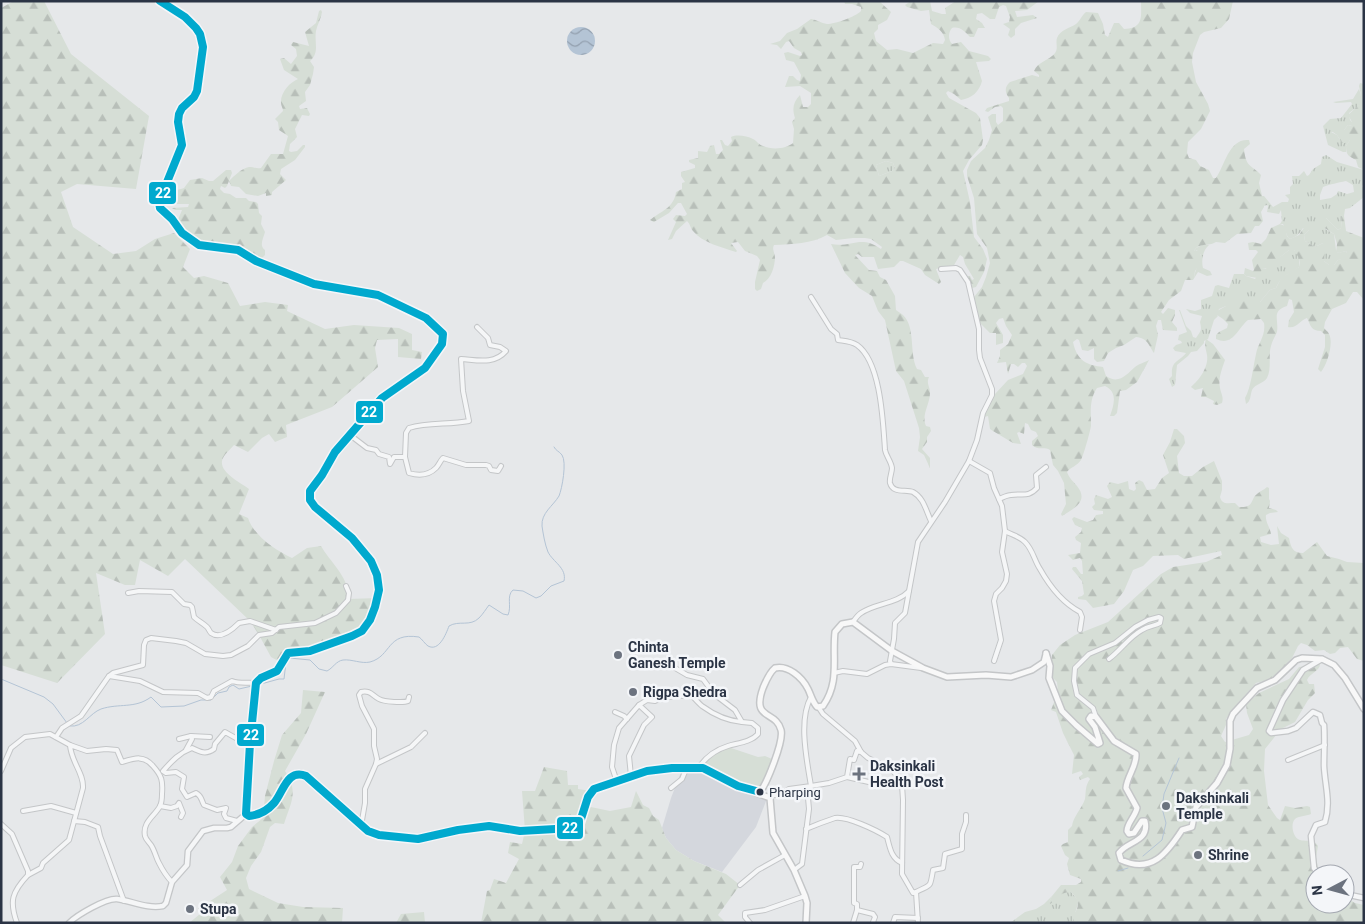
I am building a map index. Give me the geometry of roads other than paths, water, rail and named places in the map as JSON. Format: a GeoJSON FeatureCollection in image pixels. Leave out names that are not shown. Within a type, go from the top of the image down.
{"type":"FeatureCollection","features":[{"type":"Feature","properties":{"kind":"main road"},"geometry":{"type":"LineString","coordinates":[[160,1],[194,26],[202,38],[203,46],[199,87],[196,94],[183,107],[178,119],[183,137],[182,145],[159,202],[160,208],[172,219],[182,233],[199,245],[238,250],[256,261],[314,284],[378,295],[426,318],[443,334],[442,344],[425,368],[382,398],[335,452],[309,495],[315,507],[354,542],[376,567],[379,587],[374,609],[366,626],[356,635],[314,650],[289,653],[285,656],[277,672],[261,678],[256,683],[246,814],[252,816],[267,810],[278,798],[290,777],[300,773],[334,800],[361,826],[375,834],[415,838],[489,826],[520,831],[569,829],[575,827],[580,822],[591,791],[631,776],[655,770],[699,767],[738,786],[770,796],[772,801],[771,819],[773,833],[794,870],[805,896],[807,903],[806,923]]}},
{"type":"Feature","properties":{"kind":"main road"},"geometry":{"type":"LineString","coordinates":[[760,792],[769,775],[782,732],[780,727],[760,708],[760,696],[768,676],[774,668],[779,667],[794,672],[805,684],[814,704],[819,708],[823,706],[832,691],[835,632],[842,624],[853,622],[892,651],[923,668],[947,677],[986,675],[1011,677],[1032,670],[1044,662],[1046,654],[1050,665],[1048,678],[1062,711],[1098,744],[1100,739],[1089,719],[1091,716],[1096,716],[1114,741],[1135,752],[1137,755],[1136,762],[1127,780],[1126,788],[1137,808],[1135,816],[1128,824],[1126,830],[1128,833],[1134,833],[1143,820],[1146,822],[1146,828],[1140,838],[1121,850],[1119,857],[1123,861],[1131,863],[1149,863],[1158,860],[1169,850],[1182,830],[1193,826],[1196,807],[1217,783],[1227,765],[1230,749],[1230,722],[1238,706],[1257,688],[1275,680],[1298,659],[1322,659],[1334,665],[1364,709]]}},
{"type":"Feature","properties":{"kind":"street"},"geometry":{"type":"LineString","coordinates":[[891,664],[895,622],[905,613],[916,548],[969,461],[977,440],[983,413],[992,395],[992,390],[980,358],[979,329],[968,282],[960,270],[956,268],[941,269]]}},
{"type":"Feature","properties":{"kind":"street"},"geometry":{"type":"LineString","coordinates":[[811,298],[830,329],[837,334],[838,340],[849,341],[857,345],[870,363],[882,408],[885,453],[892,469],[890,482],[892,487],[898,490],[912,492],[917,495],[923,501],[931,521]]}},
{"type":"Feature","properties":{"kind":"street"},"geometry":{"type":"LineString","coordinates":[[477,327],[488,338],[490,345],[500,347],[506,351],[501,356],[492,360],[462,359],[463,391],[469,421],[457,424],[422,424],[408,428],[405,457],[409,473],[422,476],[435,469],[443,458],[466,465],[486,465],[492,470],[498,471],[501,466]]}},
{"type":"Feature","properties":{"kind":"street"},"geometry":{"type":"LineString","coordinates":[[350,435],[367,448],[376,450],[379,454],[389,457],[390,464],[394,457],[405,457]]}},
{"type":"Feature","properties":{"kind":"street"},"geometry":{"type":"LineString","coordinates":[[969,461],[990,472],[1004,514],[1005,531],[1002,552],[1007,574],[1006,581],[996,594],[994,601],[1001,640],[994,662]]}},
{"type":"Feature","properties":{"kind":"street"},"geometry":{"type":"LineString","coordinates":[[999,499],[1011,494],[1022,496],[1031,494],[1037,488],[1036,475],[1046,467]]}},
{"type":"Feature","properties":{"kind":"street"},"geometry":{"type":"LineString","coordinates":[[1005,531],[1011,535],[1018,536],[1030,547],[1040,569],[1052,587],[1072,608],[1080,612],[1082,617],[1080,630]]}},
{"type":"Feature","properties":{"kind":"street"},"geometry":{"type":"LineString","coordinates":[[56,737],[62,728],[81,716],[109,676],[113,673],[143,665],[146,640],[152,638],[186,643],[205,654],[231,655],[248,646],[260,634],[272,634],[279,627],[315,623],[336,613],[348,600],[349,593],[346,586]]}},
{"type":"Feature","properties":{"kind":"street"},"geometry":{"type":"LineString","coordinates":[[128,593],[139,591],[172,592],[184,604],[192,608],[194,617],[207,627],[210,633],[215,635],[222,635],[232,631],[239,623],[250,621],[276,630]]}},
{"type":"Feature","properties":{"kind":"street"},"geometry":{"type":"LineString","coordinates":[[853,622],[861,613],[906,595],[909,591]]}},
{"type":"Feature","properties":{"kind":"street"},"geometry":{"type":"LineString","coordinates":[[1096,716],[1093,708],[1077,695],[1074,681],[1075,668],[1089,654],[1115,643],[1134,627],[1148,620],[1161,618],[1160,623],[1141,630],[1109,659]]}},
{"type":"Feature","properties":{"kind":"street"},"geometry":{"type":"LineString","coordinates":[[1314,864],[1311,836],[1316,825],[1325,822],[1329,800],[1325,772],[1324,726],[1320,715],[1313,712],[1296,728],[1271,733],[1269,731],[1283,700],[1303,670],[1322,659]]}},
{"type":"Feature","properties":{"kind":"street"},"geometry":{"type":"LineString","coordinates":[[663,661],[687,675],[703,679],[714,694],[735,710],[742,722]]}},
{"type":"Feature","properties":{"kind":"street"},"geometry":{"type":"LineString","coordinates":[[834,673],[867,674],[891,664],[923,668]]}},
{"type":"Feature","properties":{"kind":"street"},"geometry":{"type":"LineString","coordinates":[[109,676],[140,681],[163,692],[198,693],[207,698],[211,697],[214,691],[232,681],[239,684],[247,682],[256,683]]}},
{"type":"Feature","properties":{"kind":"street"},"geometry":{"type":"LineString","coordinates":[[361,826],[365,803],[364,789],[377,759],[374,746],[374,729],[362,706],[359,695],[361,692],[367,691],[380,700],[393,700],[402,704],[408,701],[408,697]]}},
{"type":"Feature","properties":{"kind":"street"},"geometry":{"type":"LineString","coordinates":[[617,782],[612,767],[614,745],[619,728],[639,705],[646,700],[654,701],[666,696],[675,695],[684,696],[686,692],[701,706],[729,720],[755,725],[758,728],[758,734],[752,740],[717,750],[708,756],[699,767]]}},
{"type":"Feature","properties":{"kind":"street"},"geometry":{"type":"LineString","coordinates":[[794,870],[802,864],[809,809],[805,718],[806,708],[811,697]]}},
{"type":"Feature","properties":{"kind":"street"},"geometry":{"type":"LineString","coordinates":[[631,776],[629,756],[644,725],[652,718],[639,705]]}},
{"type":"Feature","properties":{"kind":"street"},"geometry":{"type":"LineString","coordinates":[[819,708],[823,714],[855,741],[860,752],[868,758],[887,766],[900,779],[903,800],[902,874],[913,893],[928,888],[933,870],[943,868],[945,854],[962,849],[962,834],[966,815]]}},
{"type":"Feature","properties":{"kind":"street"},"geometry":{"type":"LineString","coordinates":[[615,712],[626,719]]}},
{"type":"Feature","properties":{"kind":"street"},"geometry":{"type":"LineString","coordinates":[[172,882],[165,870],[160,866],[152,846],[145,836],[145,828],[148,821],[160,806],[162,773],[178,754],[186,750],[192,748],[200,753],[210,752],[225,732],[241,741],[250,743]]}},
{"type":"Feature","properties":{"kind":"street"},"geometry":{"type":"LineString","coordinates":[[1,771],[11,748],[20,738],[45,733],[87,751],[118,750],[122,762],[134,758],[142,758],[150,762],[162,773],[176,772],[184,776],[182,789],[187,797],[196,793],[199,794],[202,796],[204,805],[217,810],[226,808],[224,814],[226,818],[237,821]]}},
{"type":"Feature","properties":{"kind":"street"},"geometry":{"type":"LineString","coordinates":[[376,764],[411,747],[425,733]]}},
{"type":"Feature","properties":{"kind":"street"},"geometry":{"type":"LineString","coordinates":[[186,750],[192,739],[191,736]]}},
{"type":"Feature","properties":{"kind":"street"},"geometry":{"type":"LineString","coordinates":[[180,739],[191,736],[210,737]]}},
{"type":"Feature","properties":{"kind":"street"},"geometry":{"type":"LineString","coordinates":[[18,923],[12,910],[18,886],[28,876],[41,868],[43,863],[67,843],[74,821],[83,780],[71,756],[70,745]]}},
{"type":"Feature","properties":{"kind":"street"},"geometry":{"type":"LineString","coordinates":[[1288,760],[1325,745]]}},
{"type":"Feature","properties":{"kind":"street"},"geometry":{"type":"LineString","coordinates":[[847,777],[850,760],[854,760],[857,751],[860,752]]}},
{"type":"Feature","properties":{"kind":"street"},"geometry":{"type":"LineString","coordinates":[[671,788],[682,779],[686,767]]}},
{"type":"Feature","properties":{"kind":"street"},"geometry":{"type":"LineString","coordinates":[[770,796],[782,794],[790,789],[829,783],[847,777],[873,783]]}},
{"type":"Feature","properties":{"kind":"street"},"geometry":{"type":"LineString","coordinates":[[160,806],[171,808],[179,803],[183,813],[181,817]]}},
{"type":"Feature","properties":{"kind":"street"},"geometry":{"type":"LineString","coordinates":[[23,811],[51,806],[76,813]]}},
{"type":"Feature","properties":{"kind":"street"},"geometry":{"type":"LineString","coordinates":[[69,923],[75,917],[107,900],[117,899],[153,907],[163,906],[172,882],[187,865],[188,851],[203,831],[214,828],[227,828],[246,814]]}},
{"type":"Feature","properties":{"kind":"street"},"geometry":{"type":"LineString","coordinates":[[806,829],[831,819],[844,818],[887,837],[892,854],[896,860],[902,863]]}},
{"type":"Feature","properties":{"kind":"street"},"geometry":{"type":"LineString","coordinates":[[74,821],[85,822],[98,827],[124,901]]}},
{"type":"Feature","properties":{"kind":"street"},"geometry":{"type":"LineString","coordinates":[[1,824],[12,834],[26,864],[28,876]]}},
{"type":"Feature","properties":{"kind":"street"},"geometry":{"type":"LineString","coordinates":[[740,885],[758,870],[785,855]]}},
{"type":"Feature","properties":{"kind":"street"},"geometry":{"type":"LineString","coordinates":[[854,923],[857,904],[854,903],[854,867],[860,867],[860,864]]}},
{"type":"Feature","properties":{"kind":"street"},"geometry":{"type":"LineString","coordinates":[[893,923],[895,917],[918,921],[916,892]]}},
{"type":"Feature","properties":{"kind":"street"},"geometry":{"type":"LineString","coordinates":[[750,923],[745,917],[745,912],[765,910],[805,896]]}},
{"type":"Feature","properties":{"kind":"street"},"geometry":{"type":"LineString","coordinates":[[857,910],[872,914],[875,917],[874,923]]}},
{"type":"Feature","properties":{"kind":"water"},"geometry":{"type":"Polygon","coordinates":[[[581,27],[591,31],[595,41],[591,51],[581,55],[571,51],[567,41],[571,31],[581,27]]]}},
{"type":"Feature","properties":{"kind":"waterway"},"geometry":{"type":"LineString","coordinates":[[261,684],[284,679],[286,662],[290,658],[310,660],[319,669],[327,671],[343,660],[370,662],[377,659],[395,641],[408,636],[419,637],[428,646],[436,647],[442,641],[449,626],[476,621],[489,605],[508,615],[510,595],[513,590],[523,591],[536,598],[541,596],[551,586],[564,581],[562,569],[548,552],[542,526],[543,517],[559,496],[563,482],[563,458],[554,447]]}},
{"type":"Feature","properties":{"kind":"waterway"},"geometry":{"type":"LineString","coordinates":[[1,679],[44,697],[53,704],[67,723]]}},
{"type":"Feature","properties":{"kind":"waterway"},"geometry":{"type":"LineString","coordinates":[[70,726],[83,723],[101,709],[139,703],[151,697],[161,707],[184,706],[201,700],[211,700],[218,693],[227,691],[233,685],[239,689],[252,686]]}},
{"type":"Feature","properties":{"kind":"waterway"},"geometry":{"type":"LineString","coordinates":[[1143,856],[1162,840],[1166,823],[1162,808],[1164,794],[1179,758]]}},
{"type":"Feature","properties":{"kind":"waterway"},"geometry":{"type":"LineString","coordinates":[[1118,871],[1128,868]]}},
{"type":"Feature","properties":{"kind":"place","name":"Chinta Ganesh Temple"},"geometry":{"type":"Point","coordinates":[618,655]}},
{"type":"Feature","properties":{"kind":"place","name":"Rigpa Shedra"},"geometry":{"type":"Point","coordinates":[633,692]}},
{"type":"Feature","properties":{"kind":"place","name":"Daksinkali Health Post"},"geometry":{"type":"Point","coordinates":[859,774]}},
{"type":"Feature","properties":{"kind":"place","name":"Pharping"},"geometry":{"type":"Point","coordinates":[760,792]}},
{"type":"Feature","properties":{"kind":"place","name":"Dakshinkali Temple"},"geometry":{"type":"Point","coordinates":[1166,806]}},
{"type":"Feature","properties":{"kind":"place","name":"Shrine"},"geometry":{"type":"Point","coordinates":[1198,855]}},
{"type":"Feature","properties":{"kind":"place","name":"Stupa"},"geometry":{"type":"Point","coordinates":[190,909]}}]}
